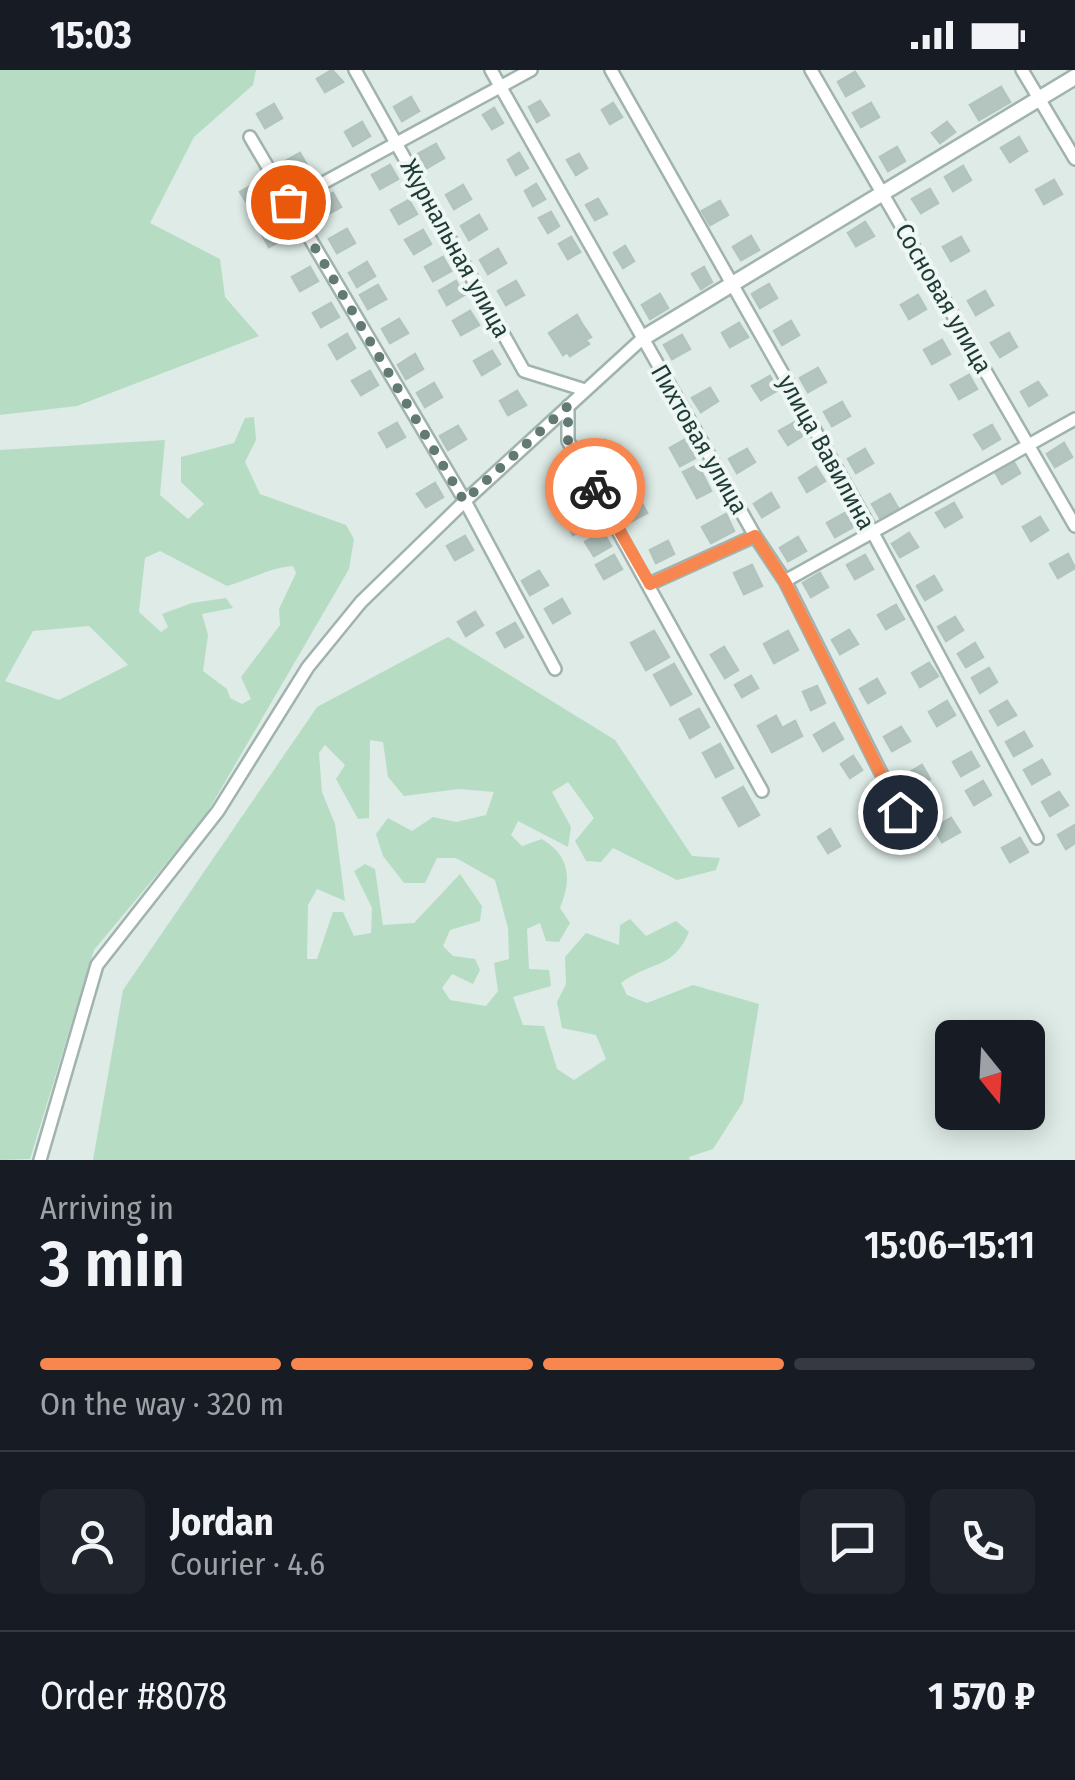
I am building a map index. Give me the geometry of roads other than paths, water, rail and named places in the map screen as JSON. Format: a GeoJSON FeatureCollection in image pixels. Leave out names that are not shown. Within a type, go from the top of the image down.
{"type":"FeatureCollection","features":[{"type":"Feature","properties":{"kind":"street","name":"Журнальная улица"},"geometry":{"type":"LineString","coordinates":[[355,70],[524,371],[585,390]]}},
{"type":"Feature","properties":{"kind":"street","name":"Пихтовая улица"},"geometry":{"type":"LineString","coordinates":[[491,70],[755,536],[785,582],[900,812]]}},
{"type":"Feature","properties":{"kind":"street"},"geometry":{"type":"LineString","coordinates":[[288,202],[532,70]]}},
{"type":"Feature","properties":{"kind":"street","name":"улица Вавилина"},"geometry":{"type":"LineString","coordinates":[[611,70],[873,533],[1037,838]]}},
{"type":"Feature","properties":{"kind":"street","name":"Сосновая улица"},"geometry":{"type":"LineString","coordinates":[[811,70],[1075,526]]}},
{"type":"Feature","properties":{"kind":"street"},"geometry":{"type":"LineString","coordinates":[[1022,70],[1075,159]]}},
{"type":"Feature","properties":{"kind":"street"},"geometry":{"type":"LineString","coordinates":[[40,1160],[98,965],[218,811],[308,668],[360,602],[643,338],[1075,77]]}},
{"type":"Feature","properties":{"kind":"street"},"geometry":{"type":"LineString","coordinates":[[250,138],[464,501],[555,669]]}},
{"type":"Feature","properties":{"kind":"street"},"geometry":{"type":"LineString","coordinates":[[568,406],[568,441],[762,791]]}},
{"type":"Feature","properties":{"kind":"street"},"geometry":{"type":"LineString","coordinates":[[785,582],[1075,419]]}},
{"type":"Feature","properties":{"kind":"street"},"geometry":{"type":"LineString","coordinates":[[650,584],[755,536]]}}]}
